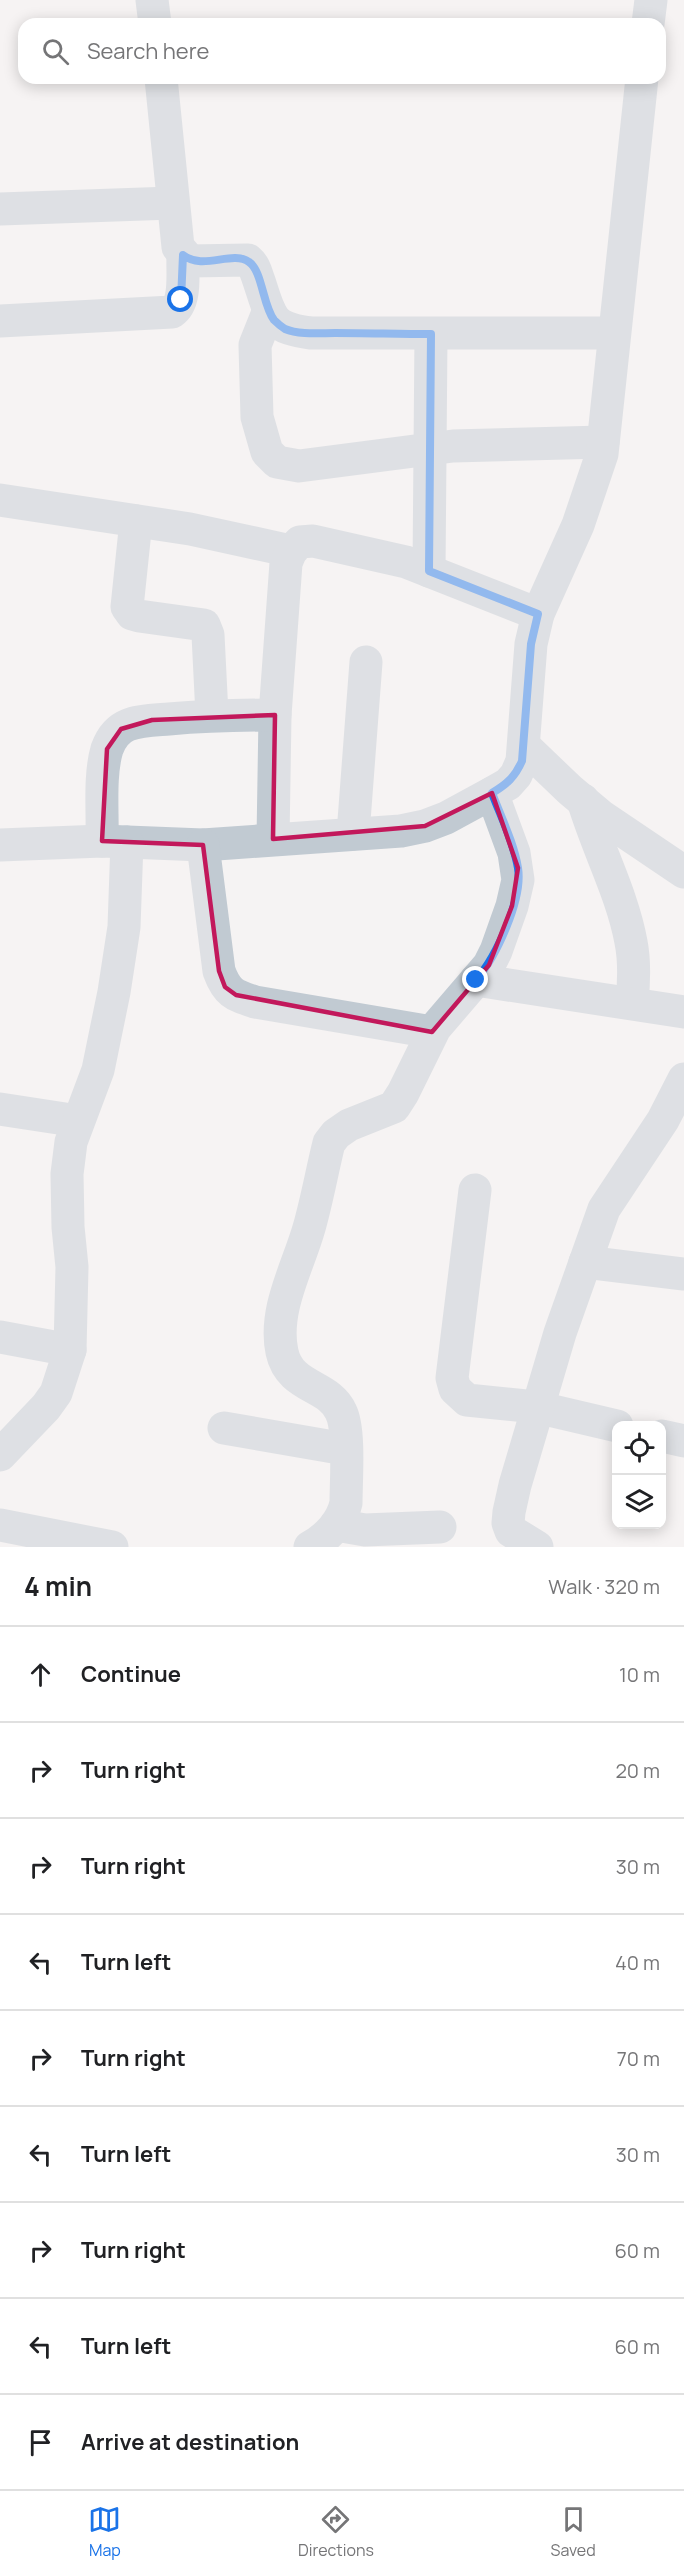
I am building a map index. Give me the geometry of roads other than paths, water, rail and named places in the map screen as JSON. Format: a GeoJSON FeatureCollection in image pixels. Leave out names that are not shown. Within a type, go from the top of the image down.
{"type":"FeatureCollection","features":[{"type":"Feature","properties":{"kind":"street"},"geometry":{"type":"LineString","coordinates":[[152,0],[154,18]]}},
{"type":"Feature","properties":{"kind":"street"},"geometry":{"type":"LineString","coordinates":[[649,18],[651,0]]}},
{"type":"Feature","properties":{"kind":"street"},"geometry":{"type":"LineString","coordinates":[[162,84],[178,247],[190,261],[248,260],[254,266],[274,320],[285,328],[295,331],[431,334],[614,333]]}},
{"type":"Feature","properties":{"kind":"street"},"geometry":{"type":"LineString","coordinates":[[0,845],[114,842],[203,845],[401,831],[425,826],[492,793],[508,784],[516,775],[524,746],[531,644],[538,614],[586,506],[603,442],[641,84]]}},
{"type":"Feature","properties":{"kind":"street"},"geometry":{"type":"LineString","coordinates":[[0,209],[172,203]]}},
{"type":"Feature","properties":{"kind":"street"},"geometry":{"type":"LineString","coordinates":[[0,321],[172,312],[181,300],[183,255]]}},
{"type":"Feature","properties":{"kind":"street"},"geometry":{"type":"LineString","coordinates":[[269,310],[255,345],[255,388],[261,437],[267,452],[277,462],[299,466],[430,448],[603,442]]}},
{"type":"Feature","properties":{"kind":"street"},"geometry":{"type":"LineString","coordinates":[[429,571],[431,334]]}},
{"type":"Feature","properties":{"kind":"street"},"geometry":{"type":"LineString","coordinates":[[0,500],[201,531],[291,552]]}},
{"type":"Feature","properties":{"kind":"street"},"geometry":{"type":"LineString","coordinates":[[136,521],[127,607],[132,614],[139,616],[204,625],[208,635],[212,715]]}},
{"type":"Feature","properties":{"kind":"street"},"geometry":{"type":"LineString","coordinates":[[273,839],[275,715],[286,563],[291,552],[300,542],[313,541],[384,556],[429,571],[538,614]]}},
{"type":"Feature","properties":{"kind":"street"},"geometry":{"type":"LineString","coordinates":[[353,834],[366,662]]}},
{"type":"Feature","properties":{"kind":"street"},"geometry":{"type":"LineString","coordinates":[[0,1455],[46,1407],[56,1393],[70,1350],[72,1266],[68,1227],[68,1174],[71,1142],[98,1070],[124,927],[104,774],[107,749],[115,734],[129,724],[212,715],[275,715]]}},
{"type":"Feature","properties":{"kind":"street"},"geometry":{"type":"LineString","coordinates":[[524,746],[601,816],[684,872]]}},
{"type":"Feature","properties":{"kind":"street"},"geometry":{"type":"LineString","coordinates":[[310,1547],[321,1541],[344,1514],[346,1503],[345,1423],[341,1410],[333,1401],[296,1378],[288,1368],[282,1353],[283,1307],[309,1227],[329,1143],[336,1134],[349,1125],[393,1107],[403,1093],[432,1032],[489,965],[496,951],[519,880],[514,853],[492,793]]}},
{"type":"Feature","properties":{"kind":"street"},"geometry":{"type":"LineString","coordinates":[[583,800],[594,838],[618,896],[632,942],[634,969],[632,1002]]}},
{"type":"Feature","properties":{"kind":"street"},"geometry":{"type":"LineString","coordinates":[[203,845],[219,971],[225,987],[236,995],[255,1002],[432,1032]]}},
{"type":"Feature","properties":{"kind":"street"},"geometry":{"type":"LineString","coordinates":[[476,980],[632,1002],[684,1012]]}},
{"type":"Feature","properties":{"kind":"street"},"geometry":{"type":"LineString","coordinates":[[537,1547],[511,1531],[508,1523],[514,1485],[537,1407],[604,1209],[663,1120],[684,1079]]}},
{"type":"Feature","properties":{"kind":"street"},"geometry":{"type":"LineString","coordinates":[[0,1110],[78,1121]]}},
{"type":"Feature","properties":{"kind":"street"},"geometry":{"type":"LineString","coordinates":[[475,1190],[452,1378],[455,1389],[467,1400],[537,1407],[612,1424]]}},
{"type":"Feature","properties":{"kind":"street"},"geometry":{"type":"LineString","coordinates":[[585,1262],[684,1274]]}},
{"type":"Feature","properties":{"kind":"street"},"geometry":{"type":"LineString","coordinates":[[0,1337],[70,1350]]}},
{"type":"Feature","properties":{"kind":"street"},"geometry":{"type":"LineString","coordinates":[[224,1428],[345,1449]]}},
{"type":"Feature","properties":{"kind":"street"},"geometry":{"type":"LineString","coordinates":[[666,1437],[684,1441]]}},
{"type":"Feature","properties":{"kind":"street"},"geometry":{"type":"LineString","coordinates":[[0,1525],[112,1547]]}},
{"type":"Feature","properties":{"kind":"street"},"geometry":{"type":"LineString","coordinates":[[336,1525],[365,1530],[440,1527]]}}]}
